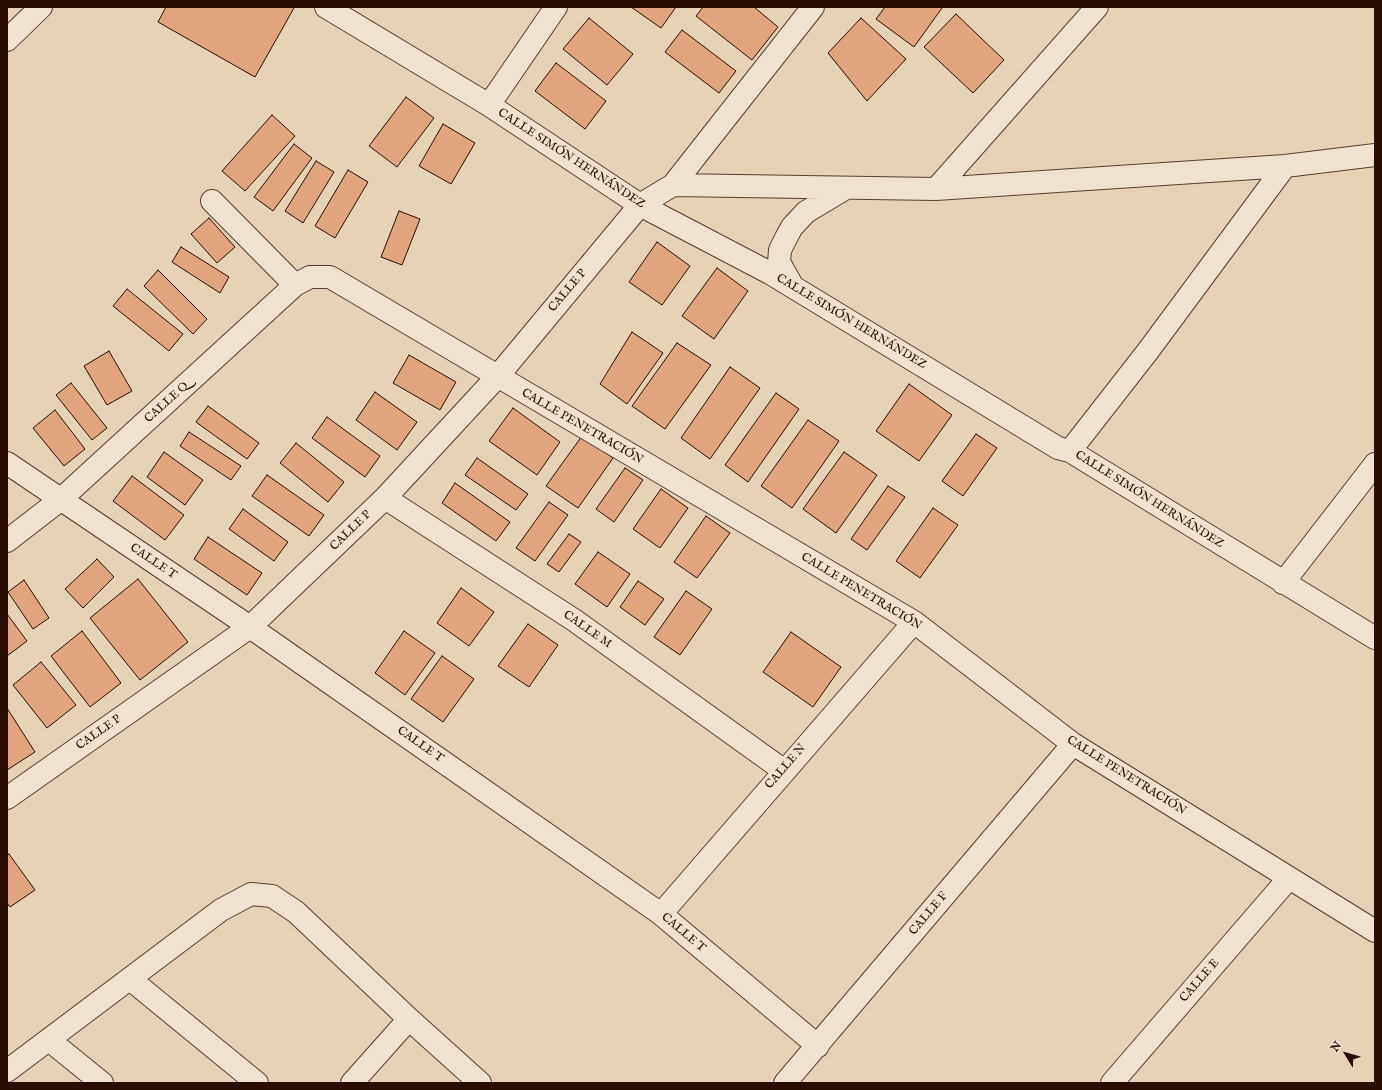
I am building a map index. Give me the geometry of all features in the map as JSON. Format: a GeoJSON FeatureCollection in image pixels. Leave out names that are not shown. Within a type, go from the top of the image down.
{"type":"FeatureCollection","features":[{"type":"Feature","properties":{"kind":"street"},"geometry":{"type":"LineString","coordinates":[[7,40],[41,7]]}},
{"type":"Feature","properties":{"kind":"street","name":"CALLE SIMÓN HERNÁNDEZ"},"geometry":{"type":"LineString","coordinates":[[326,7],[489,105],[640,205],[770,273],[1058,448],[1070,451],[1375,638]]}},
{"type":"Feature","properties":{"kind":"street"},"geometry":{"type":"LineString","coordinates":[[489,105],[556,7]]}},
{"type":"Feature","properties":{"kind":"street"},"geometry":{"type":"LineString","coordinates":[[673,185],[814,7]]}},
{"type":"Feature","properties":{"kind":"street"},"geometry":{"type":"LineString","coordinates":[[936,189],[1096,7]]}},
{"type":"Feature","properties":{"kind":"street"},"geometry":{"type":"LineString","coordinates":[[673,185],[936,189],[1285,166],[1375,155]]}},
{"type":"Feature","properties":{"kind":"street"},"geometry":{"type":"LineString","coordinates":[[1070,451],[1148,351],[1285,166]]}},
{"type":"Feature","properties":{"kind":"street","name":"CALLE P"},"geometry":{"type":"LineString","coordinates":[[7,798],[250,627],[385,498],[498,377],[640,205],[673,185]]}},
{"type":"Feature","properties":{"kind":"street"},"geometry":{"type":"LineString","coordinates":[[794,288],[779,262],[780,250],[786,238],[792,227],[806,212],[847,188]]}},
{"type":"Feature","properties":{"kind":"street"},"geometry":{"type":"LineString","coordinates":[[212,201],[295,285]]}},
{"type":"Feature","properties":{"kind":"street","name":"CALLE Q"},"geometry":{"type":"LineString","coordinates":[[7,541],[60,500],[295,285],[310,277],[330,277]]}},
{"type":"Feature","properties":{"kind":"street","name":"CALLE PENETRACIÓN"},"geometry":{"type":"LineString","coordinates":[[330,277],[914,622],[1073,744],[1375,931]]}},
{"type":"Feature","properties":{"kind":"street","name":"CALLE T"},"geometry":{"type":"LineString","coordinates":[[7,463],[250,627],[661,914],[818,1046]]}},
{"type":"Feature","properties":{"kind":"street"},"geometry":{"type":"LineString","coordinates":[[1283,583],[1375,464]]}},
{"type":"Feature","properties":{"kind":"street","name":"CALLE M"},"geometry":{"type":"LineString","coordinates":[[385,498],[574,620],[783,770]]}},
{"type":"Feature","properties":{"kind":"street","name":"CALLE N"},"geometry":{"type":"LineString","coordinates":[[661,914],[783,770],[914,622]]}},
{"type":"Feature","properties":{"kind":"street","name":"CALLE F"},"geometry":{"type":"LineString","coordinates":[[785,1083],[1073,744]]}},
{"type":"Feature","properties":{"kind":"street","name":"CALLE E"},"geometry":{"type":"LineString","coordinates":[[1112,1083],[1289,878]]}},
{"type":"Feature","properties":{"kind":"street"},"geometry":{"type":"LineString","coordinates":[[7,1071],[222,910],[251,894],[272,896],[296,912],[408,1019],[480,1083]]}},
{"type":"Feature","properties":{"kind":"street"},"geometry":{"type":"LineString","coordinates":[[130,979],[257,1083]]}},
{"type":"Feature","properties":{"kind":"street"},"geometry":{"type":"LineString","coordinates":[[352,1083],[408,1019]]}},
{"type":"Feature","properties":{"kind":"street"},"geometry":{"type":"LineString","coordinates":[[49,1040],[102,1083]]}},
{"type":"Feature","properties":{"kind":"building"},"geometry":{"type":"Polygon","coordinates":[[[166,7],[294,8],[255,77],[158,22],[166,7]]]}},
{"type":"Feature","properties":{"kind":"building"},"geometry":{"type":"Polygon","coordinates":[[[631,7],[676,7],[661,28],[631,7]]]}},
{"type":"Feature","properties":{"kind":"building"},"geometry":{"type":"Polygon","coordinates":[[[703,7],[754,7],[778,27],[752,60],[696,16],[703,7]]]}},
{"type":"Feature","properties":{"kind":"building"},"geometry":{"type":"Polygon","coordinates":[[[885,7],[942,8],[914,47],[876,19],[885,7]]]}},
{"type":"Feature","properties":{"kind":"building"},"geometry":{"type":"Polygon","coordinates":[[[956,14],[1004,60],[973,93],[924,47],[956,14]]]}},
{"type":"Feature","properties":{"kind":"building"},"geometry":{"type":"Polygon","coordinates":[[[589,18],[633,54],[607,85],[563,49],[589,18]]]}},
{"type":"Feature","properties":{"kind":"building"},"geometry":{"type":"Polygon","coordinates":[[[861,18],[906,59],[867,101],[828,53],[861,18]]]}},
{"type":"Feature","properties":{"kind":"building"},"geometry":{"type":"Polygon","coordinates":[[[682,30],[736,71],[719,93],[665,52],[682,30]]]}},
{"type":"Feature","properties":{"kind":"building"},"geometry":{"type":"Polygon","coordinates":[[[556,63],[606,101],[585,129],[535,91],[556,63]]]}},
{"type":"Feature","properties":{"kind":"building"},"geometry":{"type":"Polygon","coordinates":[[[406,97],[434,118],[397,167],[369,146],[406,97]]]}},
{"type":"Feature","properties":{"kind":"building"},"geometry":{"type":"Polygon","coordinates":[[[272,115],[295,136],[245,191],[222,171],[272,115]]]}},
{"type":"Feature","properties":{"kind":"building"},"geometry":{"type":"Polygon","coordinates":[[[443,124],[475,143],[451,184],[419,166],[443,124]]]}},
{"type":"Feature","properties":{"kind":"building"},"geometry":{"type":"Polygon","coordinates":[[[294,144],[312,158],[273,211],[254,197],[294,144]]]}},
{"type":"Feature","properties":{"kind":"building"},"geometry":{"type":"Polygon","coordinates":[[[316,161],[334,172],[303,223],[285,211],[316,161]]]}},
{"type":"Feature","properties":{"kind":"building"},"geometry":{"type":"Polygon","coordinates":[[[348,170],[368,182],[335,238],[315,226],[348,170]]]}},
{"type":"Feature","properties":{"kind":"building"},"geometry":{"type":"Polygon","coordinates":[[[399,211],[420,219],[402,265],[381,257],[399,211]]]}},
{"type":"Feature","properties":{"kind":"building"},"geometry":{"type":"Polygon","coordinates":[[[209,218],[235,247],[217,263],[191,234],[209,218]]]}},
{"type":"Feature","properties":{"kind":"building"},"geometry":{"type":"Polygon","coordinates":[[[657,242],[690,266],[662,305],[629,282],[657,242]]]}},
{"type":"Feature","properties":{"kind":"building"},"geometry":{"type":"Polygon","coordinates":[[[181,247],[229,277],[220,293],[172,262],[181,247]]]}},
{"type":"Feature","properties":{"kind":"building"},"geometry":{"type":"Polygon","coordinates":[[[717,268],[748,291],[714,339],[682,316],[717,268]]]}},
{"type":"Feature","properties":{"kind":"building"},"geometry":{"type":"Polygon","coordinates":[[[158,270],[207,319],[193,334],[144,286],[158,270]]]}},
{"type":"Feature","properties":{"kind":"building"},"geometry":{"type":"Polygon","coordinates":[[[127,289],[183,334],[169,351],[113,306],[127,289]]]}},
{"type":"Feature","properties":{"kind":"building"},"geometry":{"type":"Polygon","coordinates":[[[632,332],[663,353],[627,404],[600,384],[632,332]]]}},
{"type":"Feature","properties":{"kind":"building"},"geometry":{"type":"Polygon","coordinates":[[[677,343],[711,365],[665,429],[632,406],[677,343]]]}},
{"type":"Feature","properties":{"kind":"building"},"geometry":{"type":"Polygon","coordinates":[[[109,351],[132,391],[107,405],[84,366],[109,351]]]}},
{"type":"Feature","properties":{"kind":"building"},"geometry":{"type":"Polygon","coordinates":[[[409,355],[456,382],[440,410],[393,383],[409,355]]]}},
{"type":"Feature","properties":{"kind":"building"},"geometry":{"type":"Polygon","coordinates":[[[730,367],[760,388],[710,459],[681,438],[730,367]]]}},
{"type":"Feature","properties":{"kind":"building"},"geometry":{"type":"Polygon","coordinates":[[[71,383],[107,428],[92,440],[56,395],[71,383]]]}},
{"type":"Feature","properties":{"kind":"building"},"geometry":{"type":"Polygon","coordinates":[[[909,384],[952,415],[919,461],[876,431],[909,384]]]}},
{"type":"Feature","properties":{"kind":"building"},"geometry":{"type":"Polygon","coordinates":[[[375,392],[417,422],[397,450],[356,420],[375,392]]]}},
{"type":"Feature","properties":{"kind":"building"},"geometry":{"type":"Polygon","coordinates":[[[776,393],[799,409],[748,482],[725,465],[776,393]]]}},
{"type":"Feature","properties":{"kind":"building"},"geometry":{"type":"Polygon","coordinates":[[[208,406],[259,443],[247,459],[196,422],[208,406]]]}},
{"type":"Feature","properties":{"kind":"building"},"geometry":{"type":"Polygon","coordinates":[[[513,408],[560,442],[537,475],[489,441],[513,408]]]}},
{"type":"Feature","properties":{"kind":"building"},"geometry":{"type":"Polygon","coordinates":[[[55,410],[85,449],[64,466],[33,428],[55,410]]]}},
{"type":"Feature","properties":{"kind":"building"},"geometry":{"type":"Polygon","coordinates":[[[327,417],[380,456],[365,477],[312,438],[327,417]]]}},
{"type":"Feature","properties":{"kind":"building"},"geometry":{"type":"Polygon","coordinates":[[[808,420],[839,441],[792,508],[761,486],[808,420]]]}},
{"type":"Feature","properties":{"kind":"building"},"geometry":{"type":"Polygon","coordinates":[[[189,432],[241,466],[231,480],[180,446],[189,432]]]}},
{"type":"Feature","properties":{"kind":"building"},"geometry":{"type":"Polygon","coordinates":[[[976,434],[997,448],[963,496],[942,481],[976,434]]]}},
{"type":"Feature","properties":{"kind":"building"},"geometry":{"type":"Polygon","coordinates":[[[582,436],[613,458],[578,508],[546,486],[582,436]]]}},
{"type":"Feature","properties":{"kind":"building"},"geometry":{"type":"Polygon","coordinates":[[[296,443],[344,482],[328,502],[280,463],[296,443]]]}},
{"type":"Feature","properties":{"kind":"building"},"geometry":{"type":"Polygon","coordinates":[[[164,452],[203,480],[185,505],[147,477],[164,452]]]}},
{"type":"Feature","properties":{"kind":"building"},"geometry":{"type":"Polygon","coordinates":[[[844,452],[877,475],[836,533],[803,509],[844,452]]]}},
{"type":"Feature","properties":{"kind":"building"},"geometry":{"type":"Polygon","coordinates":[[[477,458],[528,494],[516,510],[465,475],[477,458]]]}},
{"type":"Feature","properties":{"kind":"building"},"geometry":{"type":"Polygon","coordinates":[[[625,468],[643,480],[614,522],[596,509],[625,468]]]}},
{"type":"Feature","properties":{"kind":"building"},"geometry":{"type":"Polygon","coordinates":[[[267,475],[324,515],[309,536],[252,496],[267,475]]]}},
{"type":"Feature","properties":{"kind":"building"},"geometry":{"type":"Polygon","coordinates":[[[132,476],[184,515],[165,540],[113,501],[132,476]]]}},
{"type":"Feature","properties":{"kind":"building"},"geometry":{"type":"Polygon","coordinates":[[[455,483],[510,522],[496,541],[442,503],[455,483]]]}},
{"type":"Feature","properties":{"kind":"building"},"geometry":{"type":"Polygon","coordinates":[[[888,486],[905,497],[867,550],[851,539],[888,486]]]}},
{"type":"Feature","properties":{"kind":"building"},"geometry":{"type":"Polygon","coordinates":[[[661,489],[688,508],[660,548],[633,529],[661,489]]]}},
{"type":"Feature","properties":{"kind":"building"},"geometry":{"type":"Polygon","coordinates":[[[549,502],[568,515],[535,561],[516,548],[549,502]]]}},
{"type":"Feature","properties":{"kind":"building"},"geometry":{"type":"Polygon","coordinates":[[[933,508],[958,525],[920,578],[896,561],[933,508]]]}},
{"type":"Feature","properties":{"kind":"building"},"geometry":{"type":"Polygon","coordinates":[[[243,509],[288,542],[274,561],[229,529],[243,509]]]}},
{"type":"Feature","properties":{"kind":"building"},"geometry":{"type":"Polygon","coordinates":[[[706,516],[730,533],[697,578],[674,562],[706,516]]]}},
{"type":"Feature","properties":{"kind":"building"},"geometry":{"type":"Polygon","coordinates":[[[569,534],[581,542],[559,572],[547,564],[569,534]]]}},
{"type":"Feature","properties":{"kind":"building"},"geometry":{"type":"Polygon","coordinates":[[[208,537],[262,573],[247,595],[194,559],[208,537]]]}},
{"type":"Feature","properties":{"kind":"building"},"geometry":{"type":"Polygon","coordinates":[[[598,552],[630,574],[607,607],[575,584],[598,552]]]}},
{"type":"Feature","properties":{"kind":"building"},"geometry":{"type":"Polygon","coordinates":[[[97,559],[114,577],[83,608],[65,589],[97,559]]]}},
{"type":"Feature","properties":{"kind":"building"},"geometry":{"type":"Polygon","coordinates":[[[138,579],[188,642],[140,680],[90,618],[138,579]]]}},
{"type":"Feature","properties":{"kind":"building"},"geometry":{"type":"Polygon","coordinates":[[[24,580],[49,618],[33,629],[8,592],[24,580]]]}},
{"type":"Feature","properties":{"kind":"building"},"geometry":{"type":"Polygon","coordinates":[[[638,581],[664,599],[645,625],[620,607],[638,581]]]}},
{"type":"Feature","properties":{"kind":"building"},"geometry":{"type":"Polygon","coordinates":[[[461,588],[494,612],[469,646],[437,623],[461,588]]]}},
{"type":"Feature","properties":{"kind":"building"},"geometry":{"type":"Polygon","coordinates":[[[686,591],[712,609],[680,655],[654,637],[686,591]]]}},
{"type":"Feature","properties":{"kind":"building"},"geometry":{"type":"Polygon","coordinates":[[[7,614],[27,641],[7,656],[7,614]]]}},
{"type":"Feature","properties":{"kind":"building"},"geometry":{"type":"Polygon","coordinates":[[[528,624],[558,645],[529,687],[498,666],[528,624]]]}},
{"type":"Feature","properties":{"kind":"building"},"geometry":{"type":"Polygon","coordinates":[[[82,631],[121,683],[90,707],[51,656],[82,631]]]}},
{"type":"Feature","properties":{"kind":"building"},"geometry":{"type":"Polygon","coordinates":[[[404,631],[435,653],[405,695],[375,673],[404,631]]]}},
{"type":"Feature","properties":{"kind":"building"},"geometry":{"type":"Polygon","coordinates":[[[791,632],[841,667],[813,707],[763,672],[791,632]]]}},
{"type":"Feature","properties":{"kind":"building"},"geometry":{"type":"Polygon","coordinates":[[[442,656],[474,679],[443,722],[411,699],[442,656]]]}},
{"type":"Feature","properties":{"kind":"building"},"geometry":{"type":"Polygon","coordinates":[[[41,662],[76,705],[47,728],[13,685],[41,662]]]}},
{"type":"Feature","properties":{"kind":"building"},"geometry":{"type":"Polygon","coordinates":[[[7,708],[35,752],[7,770],[7,708]]]}},
{"type":"Feature","properties":{"kind":"building"},"geometry":{"type":"Polygon","coordinates":[[[9,854],[35,890],[10,907],[7,903],[7,855],[9,854]]]}}]}
